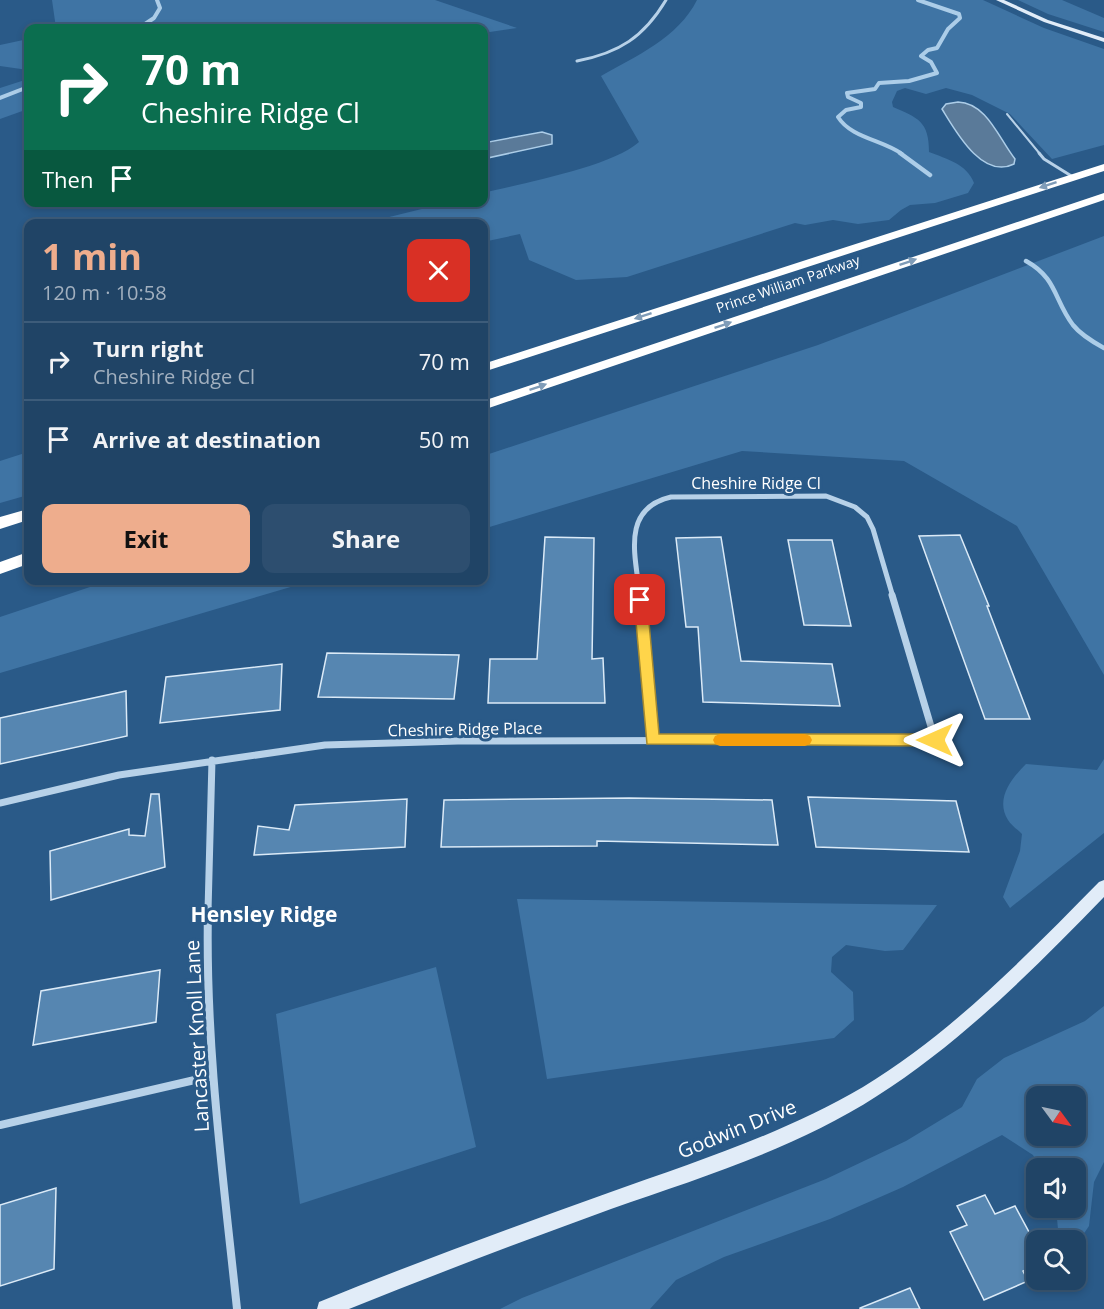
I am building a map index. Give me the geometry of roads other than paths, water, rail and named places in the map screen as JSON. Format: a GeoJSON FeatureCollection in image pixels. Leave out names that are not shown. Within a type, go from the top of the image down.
{"type":"FeatureCollection","features":[{"type":"Feature","properties":{"kind":"highway","name":"Prince William Parkway"},"geometry":{"type":"LineString","coordinates":[[488,366],[1104,166]]}},
{"type":"Feature","properties":{"kind":"highway","name":"Prince William Parkway"},"geometry":{"type":"LineString","coordinates":[[488,404],[1104,196]]}},
{"type":"Feature","properties":{"kind":"highway"},"geometry":{"type":"LineString","coordinates":[[0,523],[24,515]]}},
{"type":"Feature","properties":{"kind":"highway"},"geometry":{"type":"LineString","coordinates":[[0,568],[24,559]]}},
{"type":"Feature","properties":{"kind":"street"},"geometry":{"type":"LineString","coordinates":[[577,61],[609,55],[650,25],[666,0]]}},
{"type":"Feature","properties":{"kind":"street"},"geometry":{"type":"LineString","coordinates":[[999,0],[1046,21],[1104,40]]}},
{"type":"Feature","properties":{"kind":"street","name":"Cheshire Ridge Cl"},"geometry":{"type":"LineString","coordinates":[[652,740],[634,530],[645,507],[655,500],[671,496],[826,496],[855,507],[867,518],[873,529],[935,740]]}},
{"type":"Feature","properties":{"kind":"street","name":"Cheshire Ridge Place"},"geometry":{"type":"LineString","coordinates":[[0,803],[119,775],[325,745],[458,741],[935,740]]}},
{"type":"Feature","properties":{"kind":"street","name":"Lancaster Knoll Lane"},"geometry":{"type":"LineString","coordinates":[[212,760],[207,962],[212,1076],[237,1309]]}},
{"type":"Feature","properties":{"kind":"street","name":"Godwin Drive"},"geometry":{"type":"LineString","coordinates":[[326,1309],[473,1251],[770,1145],[835,1112],[892,1076],[994,997],[1104,887]]}},
{"type":"Feature","properties":{"kind":"street"},"geometry":{"type":"LineString","coordinates":[[0,1125],[212,1076]]}},
{"type":"Feature","properties":{"kind":"lane"},"geometry":{"type":"LineString","coordinates":[[1007,114],[1044,159],[1073,177]]}},
{"type":"Feature","properties":{"kind":"waterway"},"geometry":{"type":"LineString","coordinates":[[145,24],[154,18],[160,8],[157,0]]}},
{"type":"Feature","properties":{"kind":"waterway"},"geometry":{"type":"LineString","coordinates":[[902,154],[851,130],[838,117],[846,110],[861,107],[861,103],[848,97],[847,93],[875,89],[879,83],[909,81],[937,73],[931,62],[921,56],[928,50],[937,48],[948,29],[960,18],[959,14],[918,0]]}},
{"type":"Feature","properties":{"kind":"waterway"},"geometry":{"type":"LineString","coordinates":[[0,98],[24,89]]}},
{"type":"Feature","properties":{"kind":"waterway"},"geometry":{"type":"LineString","coordinates":[[900,153],[930,175]]}},
{"type":"Feature","properties":{"kind":"waterway"},"geometry":{"type":"LineString","coordinates":[[1026,261],[1044,275],[1076,329],[1104,348]]}},
{"type":"Feature","properties":{"kind":"district","name":"Hensley Ridge"},"geometry":{"type":"Point","coordinates":[264,915]}}]}
